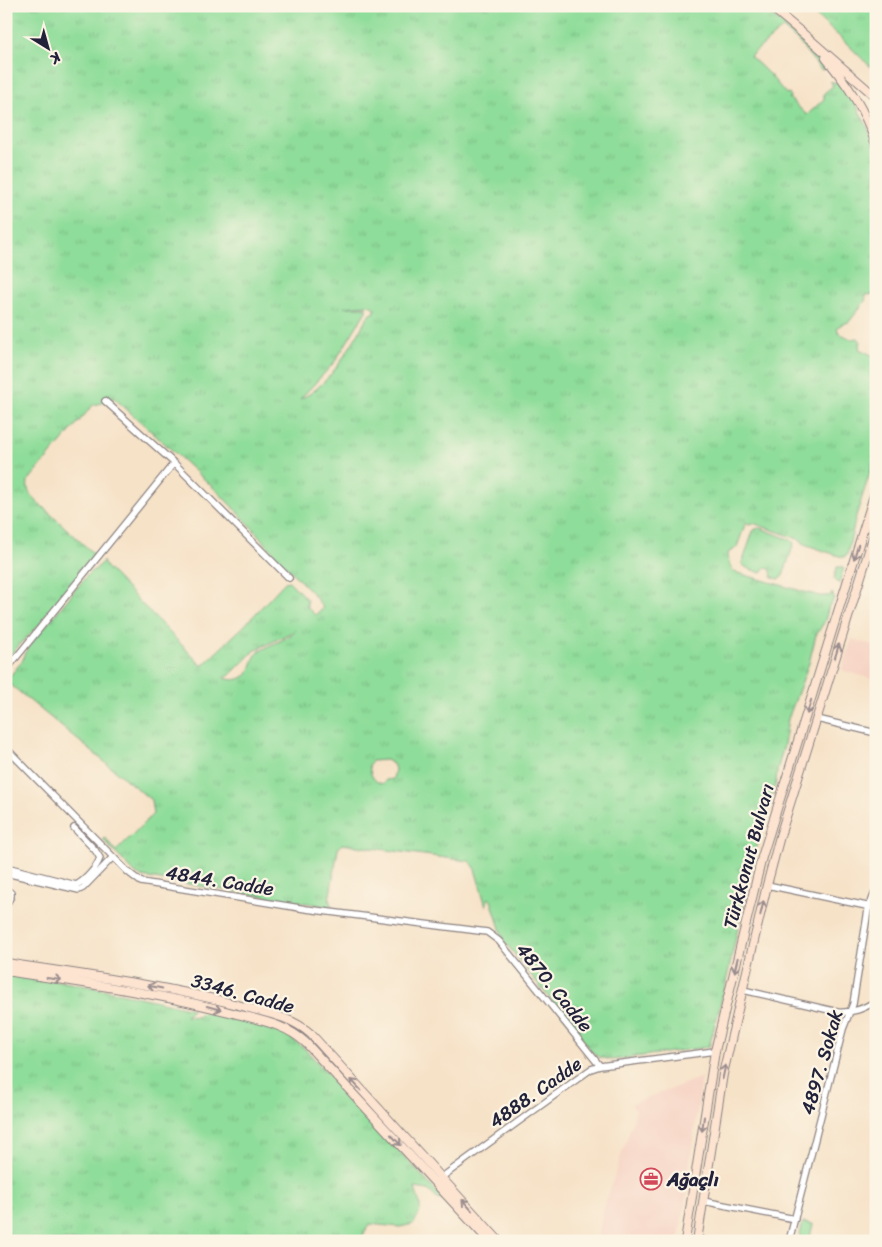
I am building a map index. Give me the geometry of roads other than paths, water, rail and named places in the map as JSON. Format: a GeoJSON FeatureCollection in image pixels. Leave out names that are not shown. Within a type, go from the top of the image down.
{"type":"FeatureCollection","features":[{"type":"Feature","properties":{"kind":"street"},"geometry":{"type":"LineString","coordinates":[[770,6],[876,97]]}},
{"type":"Feature","properties":{"kind":"street"},"geometry":{"type":"LineString","coordinates":[[813,42],[861,106],[876,144]]}},
{"type":"Feature","properties":{"kind":"street"},"geometry":{"type":"LineString","coordinates":[[105,401],[174,463],[289,578]]}},
{"type":"Feature","properties":{"kind":"street"},"geometry":{"type":"LineString","coordinates":[[6,670],[174,463]]}},
{"type":"Feature","properties":{"kind":"street","name":"Türkkonut Bulvarı"},"geometry":{"type":"LineString","coordinates":[[685,1241],[715,1051],[768,832],[803,727],[876,489]]}},
{"type":"Feature","properties":{"kind":"street","name":"Türkkonut Bulvarı"},"geometry":{"type":"LineString","coordinates":[[698,1240],[719,1095],[767,885],[780,836],[876,528]]}},
{"type":"Feature","properties":{"kind":"street"},"geometry":{"type":"LineString","coordinates":[[816,719],[876,733]]}},
{"type":"Feature","properties":{"kind":"street","name":"4844. Cadde"},"geometry":{"type":"LineString","coordinates":[[6,748],[113,858],[133,877],[146,883],[306,909],[483,930]]}},
{"type":"Feature","properties":{"kind":"street"},"geometry":{"type":"LineString","coordinates":[[6,867],[76,885],[80,883],[100,858],[74,828]]}},
{"type":"Feature","properties":{"kind":"street"},"geometry":{"type":"LineString","coordinates":[[6,873],[74,890],[84,888],[113,858]]}},
{"type":"Feature","properties":{"kind":"street"},"geometry":{"type":"LineString","coordinates":[[767,885],[873,907]]}},
{"type":"Feature","properties":{"kind":"street"},"geometry":{"type":"LineString","coordinates":[[6,889],[11,896],[6,905]]}},
{"type":"Feature","properties":{"kind":"street","name":"4897. Sokak"},"geometry":{"type":"LineString","coordinates":[[789,1241],[842,1028],[853,1004],[876,890]]}},
{"type":"Feature","properties":{"kind":"street","name":"4870. Cadde"},"geometry":{"type":"LineString","coordinates":[[483,930],[499,941],[600,1066]]}},
{"type":"Feature","properties":{"kind":"street"},"geometry":{"type":"LineString","coordinates":[[6,953],[6,963]]}},
{"type":"Feature","properties":{"kind":"street","name":"3346. Cadde"},"geometry":{"type":"LineString","coordinates":[[6,963],[108,978],[208,998],[278,1016],[292,1022],[311,1034],[499,1241]]}},
{"type":"Feature","properties":{"kind":"street","name":"3346. Cadde"},"geometry":{"type":"LineString","coordinates":[[6,971],[114,988],[203,1005],[277,1025],[292,1032],[306,1042],[489,1241]]}},
{"type":"Feature","properties":{"kind":"street"},"geometry":{"type":"LineString","coordinates":[[743,990],[849,1013],[860,1010],[876,1001]]}},
{"type":"Feature","properties":{"kind":"street","name":"4888. Cadde"},"geometry":{"type":"LineString","coordinates":[[442,1177],[586,1072],[600,1066],[715,1051]]}},
{"type":"Feature","properties":{"kind":"street"},"geometry":{"type":"LineString","coordinates":[[703,1201],[795,1219]]}},
{"type":"Feature","properties":{"kind":"street"},"geometry":{"type":"LineString","coordinates":[[698,1240],[706,1241]]}},
{"type":"Feature","properties":{"kind":"place","name":"Ağaçlı"},"geometry":{"type":"Point","coordinates":[651,1179]}}]}
